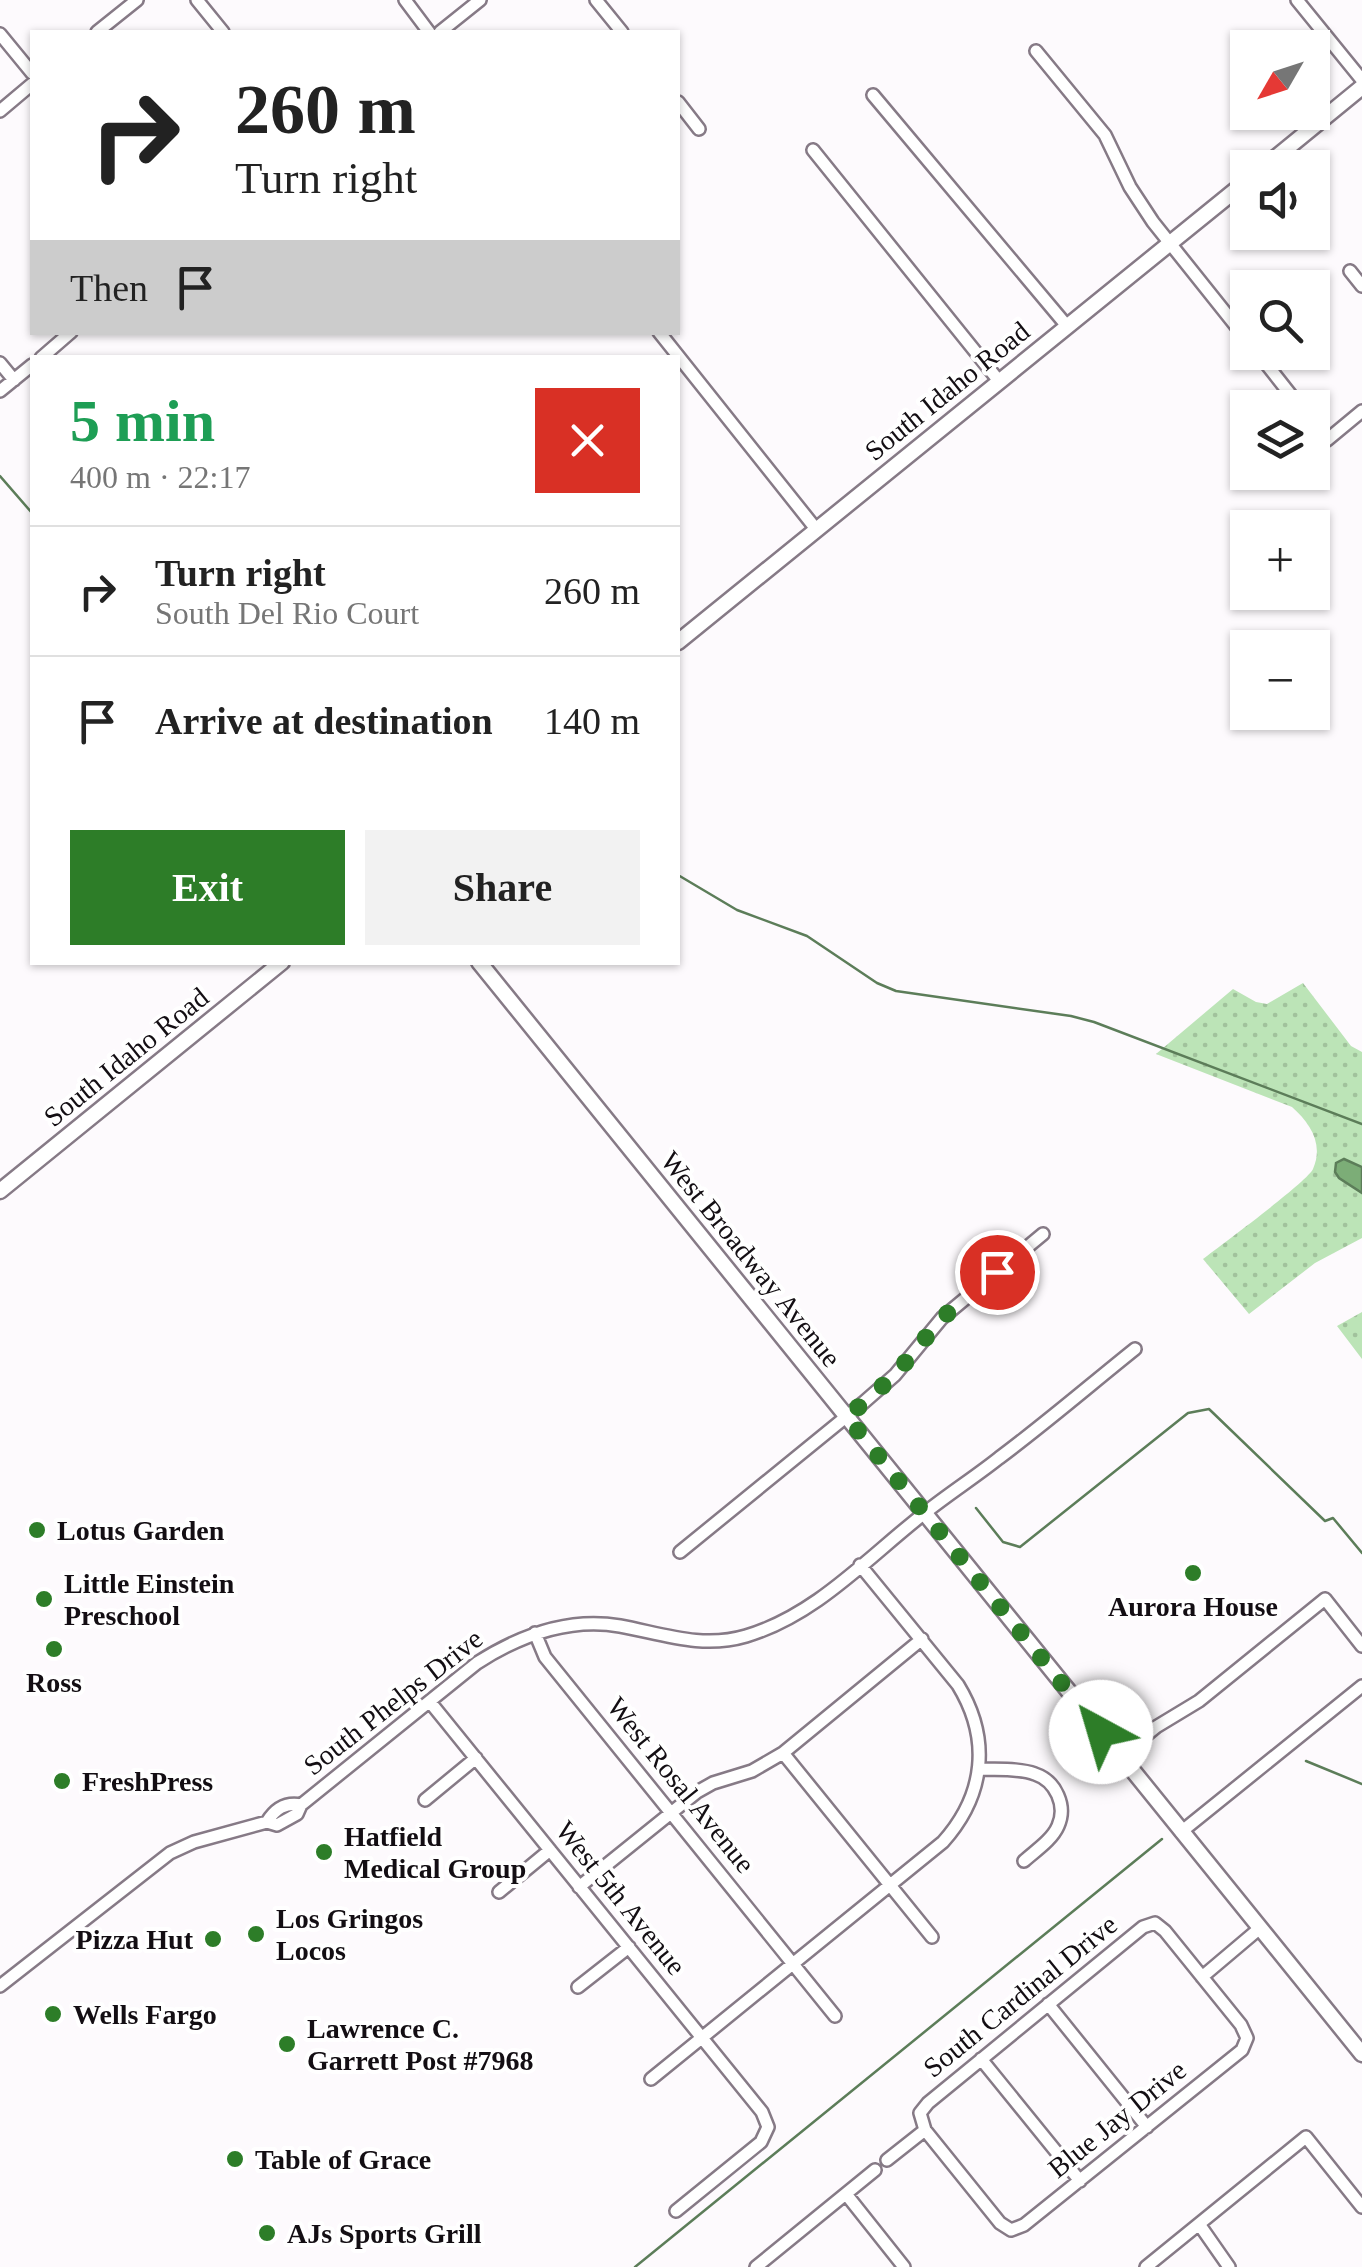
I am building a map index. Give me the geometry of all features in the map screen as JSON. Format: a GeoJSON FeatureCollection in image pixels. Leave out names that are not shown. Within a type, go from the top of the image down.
{"type":"FeatureCollection","features":[{"type":"Feature","properties":{"kind":"main road"},"geometry":{"type":"LineString","coordinates":[[1284,150],[1362,84]]}},
{"type":"Feature","properties":{"kind":"main road","name":"South Idaho Road"},"geometry":{"type":"LineString","coordinates":[[680,640],[1230,194]]}},
{"type":"Feature","properties":{"kind":"main road","name":"South Idaho Road"},"geometry":{"type":"LineString","coordinates":[[0,1191],[278,965]]}},
{"type":"Feature","properties":{"kind":"main road","name":"West Broadway Avenue"},"geometry":{"type":"LineString","coordinates":[[482,965],[1362,2054]]}},
{"type":"Feature","properties":{"kind":"street"},"geometry":{"type":"LineString","coordinates":[[100,30],[137,0]]}},
{"type":"Feature","properties":{"kind":"street"},"geometry":{"type":"LineString","coordinates":[[196,0],[221,30]]}},
{"type":"Feature","properties":{"kind":"street"},"geometry":{"type":"LineString","coordinates":[[405,0],[428,30]]}},
{"type":"Feature","properties":{"kind":"street"},"geometry":{"type":"LineString","coordinates":[[442,30],[480,0]]}},
{"type":"Feature","properties":{"kind":"street"},"geometry":{"type":"LineString","coordinates":[[596,0],[620,30]]}},
{"type":"Feature","properties":{"kind":"street"},"geometry":{"type":"LineString","coordinates":[[1297,0],[1362,84]]}},
{"type":"Feature","properties":{"kind":"street"},"geometry":{"type":"LineString","coordinates":[[0,34],[30,72]]}},
{"type":"Feature","properties":{"kind":"street"},"geometry":{"type":"LineString","coordinates":[[1036,50],[1105,136],[1136,198],[1230,319]]}},
{"type":"Feature","properties":{"kind":"street"},"geometry":{"type":"LineString","coordinates":[[0,111],[30,86]]}},
{"type":"Feature","properties":{"kind":"street"},"geometry":{"type":"LineString","coordinates":[[873,95],[1067,326]]}},
{"type":"Feature","properties":{"kind":"street"},"geometry":{"type":"LineString","coordinates":[[680,104],[699,128]]}},
{"type":"Feature","properties":{"kind":"street"},"geometry":{"type":"LineString","coordinates":[[812,150],[999,381]]}},
{"type":"Feature","properties":{"kind":"street"},"geometry":{"type":"LineString","coordinates":[[1350,271],[1362,286]]}},
{"type":"Feature","properties":{"kind":"street"},"geometry":{"type":"LineString","coordinates":[[44,355],[68,335]]}},
{"type":"Feature","properties":{"kind":"street"},"geometry":{"type":"LineString","coordinates":[[661,335],[677,355]]}},
{"type":"Feature","properties":{"kind":"street"},"geometry":{"type":"LineString","coordinates":[[680,358],[816,530]]}},
{"type":"Feature","properties":{"kind":"street"},"geometry":{"type":"LineString","coordinates":[[0,362],[14,380]]}},
{"type":"Feature","properties":{"kind":"street"},"geometry":{"type":"LineString","coordinates":[[0,392],[30,367]]}},
{"type":"Feature","properties":{"kind":"street"},"geometry":{"type":"LineString","coordinates":[[1271,370],[1287,390]]}},
{"type":"Feature","properties":{"kind":"street"},"geometry":{"type":"LineString","coordinates":[[1330,438],[1362,411]]}},
{"type":"Feature","properties":{"kind":"street"},"geometry":{"type":"LineString","coordinates":[[680,1552],[895,1375],[942,1318],[1043,1234]]}},
{"type":"Feature","properties":{"kind":"street","name":"South Phelps Drive"},"geometry":{"type":"LineString","coordinates":[[0,1986],[155,1862],[194,1842],[268,1822],[278,1825],[297,1814],[301,1805],[503,1646],[535,1633],[582,1624],[618,1626],[684,1641],[736,1639],[799,1613],[1135,1349]]}},
{"type":"Feature","properties":{"kind":"street"},"geometry":{"type":"LineString","coordinates":[[652,2080],[944,1842],[970,1806],[981,1748],[970,1704],[860,1565]]}},
{"type":"Feature","properties":{"kind":"street"},"geometry":{"type":"LineString","coordinates":[[1120,1756],[1199,1700],[1326,1599],[1362,1646]]}},
{"type":"Feature","properties":{"kind":"street","name":"West Rosal Avenue"},"geometry":{"type":"LineString","coordinates":[[535,1633],[545,1656],[835,2016]]}},
{"type":"Feature","properties":{"kind":"street"},"geometry":{"type":"LineString","coordinates":[[580,1887],[712,1783],[752,1771],[783,1753],[922,1639]]}},
{"type":"Feature","properties":{"kind":"street"},"geometry":{"type":"LineString","coordinates":[[1182,1832],[1362,1686]]}},
{"type":"Feature","properties":{"kind":"street","name":"West 5th Avenue"},"geometry":{"type":"LineString","coordinates":[[430,1702],[762,2112],[768,2128],[761,2142],[676,2212]]}},
{"type":"Feature","properties":{"kind":"street"},"geometry":{"type":"LineString","coordinates":[[783,1753],[932,1937]]}},
{"type":"Feature","properties":{"kind":"street"},"geometry":{"type":"LineString","coordinates":[[425,1800],[476,1758]]}},
{"type":"Feature","properties":{"kind":"street"},"geometry":{"type":"LineString","coordinates":[[979,1769],[1029,1772],[1048,1780],[1055,1790],[1060,1801],[1058,1826],[1024,1861]]}},
{"type":"Feature","properties":{"kind":"street"},"geometry":{"type":"LineString","coordinates":[[499,1892],[550,1850]]}},
{"type":"Feature","properties":{"kind":"street","name":"South Cardinal Drive"},"geometry":{"type":"LineString","coordinates":[[925,2130],[920,2113],[1143,1928],[1155,1923],[1165,1931],[1202,1977]]}},
{"type":"Feature","properties":{"kind":"street"},"geometry":{"type":"LineString","coordinates":[[1202,1977],[1260,1928]]}},
{"type":"Feature","properties":{"kind":"street"},"geometry":{"type":"LineString","coordinates":[[578,1988],[628,1947]]}},
{"type":"Feature","properties":{"kind":"street","name":"Blue Jay Drive"},"geometry":{"type":"LineString","coordinates":[[925,2130],[1000,2223],[1011,2230],[1024,2225],[1242,2050],[1247,2038],[1202,1977]]}},
{"type":"Feature","properties":{"kind":"street"},"geometry":{"type":"LineString","coordinates":[[1048,2004],[1147,2126]]}},
{"type":"Feature","properties":{"kind":"street"},"geometry":{"type":"LineString","coordinates":[[980,2060],[1080,2181]]}},
{"type":"Feature","properties":{"kind":"street"},"geometry":{"type":"LineString","coordinates":[[887,2160],[925,2130]]}},
{"type":"Feature","properties":{"kind":"street"},"geometry":{"type":"LineString","coordinates":[[1146,2267],[1306,2138],[1362,2207]]}},
{"type":"Feature","properties":{"kind":"street"},"geometry":{"type":"LineString","coordinates":[[756,2267],[875,2170]]}},
{"type":"Feature","properties":{"kind":"street"},"geometry":{"type":"LineString","coordinates":[[846,2194],[904,2267]]}},
{"type":"Feature","properties":{"kind":"street"},"geometry":{"type":"LineString","coordinates":[[1198,2224],[1229,2267]]}},
{"type":"Feature","properties":{"kind":"shaded area"},"geometry":{"type":"Polygon","coordinates":[[[1303,983],[1351,1046],[1362,1052],[1362,1238],[1315,1263],[1249,1314],[1203,1259],[1307,1176],[1316,1160],[1316,1143],[1292,1107],[1156,1054],[1233,989],[1267,1004],[1303,983]]]}},
{"type":"Feature","properties":{"kind":"shaded area"},"geometry":{"type":"Polygon","coordinates":[[[1344,1159],[1362,1167],[1362,1193],[1335,1172],[1336,1163],[1344,1159]]]}},
{"type":"Feature","properties":{"kind":"shaded area"},"geometry":{"type":"Polygon","coordinates":[[[1362,1312],[1362,1359],[1337,1326],[1362,1312]]]}},
{"type":"Feature","properties":{"kind":"waterway"},"geometry":{"type":"LineString","coordinates":[[0,476],[30,511]]}},
{"type":"Feature","properties":{"kind":"waterway"},"geometry":{"type":"LineString","coordinates":[[680,876],[737,910],[807,936],[877,983],[896,991],[1094,1022],[1362,1124]]}},
{"type":"Feature","properties":{"kind":"waterway"},"geometry":{"type":"LineString","coordinates":[[976,1508],[1003,1542],[1020,1547],[1188,1413],[1209,1409],[1325,1521],[1333,1518],[1362,1553]]}},
{"type":"Feature","properties":{"kind":"waterway"},"geometry":{"type":"LineString","coordinates":[[1306,1761],[1362,1784]]}},
{"type":"Feature","properties":{"kind":"waterway"},"geometry":{"type":"LineString","coordinates":[[635,2267],[1162,1839]]}},
{"type":"Feature","properties":{"kind":"place","name":"Lotus Garden"},"geometry":{"type":"Point","coordinates":[37,1530]}},
{"type":"Feature","properties":{"kind":"place","name":"Aurora House"},"geometry":{"type":"Point","coordinates":[1193,1573]}},
{"type":"Feature","properties":{"kind":"place","name":"Little Einstein Preschool"},"geometry":{"type":"Point","coordinates":[44,1599]}},
{"type":"Feature","properties":{"kind":"place","name":"Ross"},"geometry":{"type":"Point","coordinates":[54,1649]}},
{"type":"Feature","properties":{"kind":"place","name":"FreshPress"},"geometry":{"type":"Point","coordinates":[62,1781]}},
{"type":"Feature","properties":{"kind":"place","name":"Hatfield Medical Group"},"geometry":{"type":"Point","coordinates":[324,1852]}},
{"type":"Feature","properties":{"kind":"place","name":"Los Gringos Locos"},"geometry":{"type":"Point","coordinates":[256,1934]}},
{"type":"Feature","properties":{"kind":"place","name":"Pizza Hut"},"geometry":{"type":"Point","coordinates":[213,1939]}},
{"type":"Feature","properties":{"kind":"place","name":"Wells Fargo"},"geometry":{"type":"Point","coordinates":[53,2014]}},
{"type":"Feature","properties":{"kind":"place","name":"Lawrence C. Garrett Post #7968"},"geometry":{"type":"Point","coordinates":[287,2044]}},
{"type":"Feature","properties":{"kind":"place","name":"Table of Grace"},"geometry":{"type":"Point","coordinates":[235,2159]}},
{"type":"Feature","properties":{"kind":"place","name":"AJs Sports Grill"},"geometry":{"type":"Point","coordinates":[267,2233]}},
{"type":"Feature","properties":{"kind":"route"},"geometry":{"type":"LineString","coordinates":[[997,1272],[942,1318],[895,1375],[847,1417],[1101,1732]]}}]}
